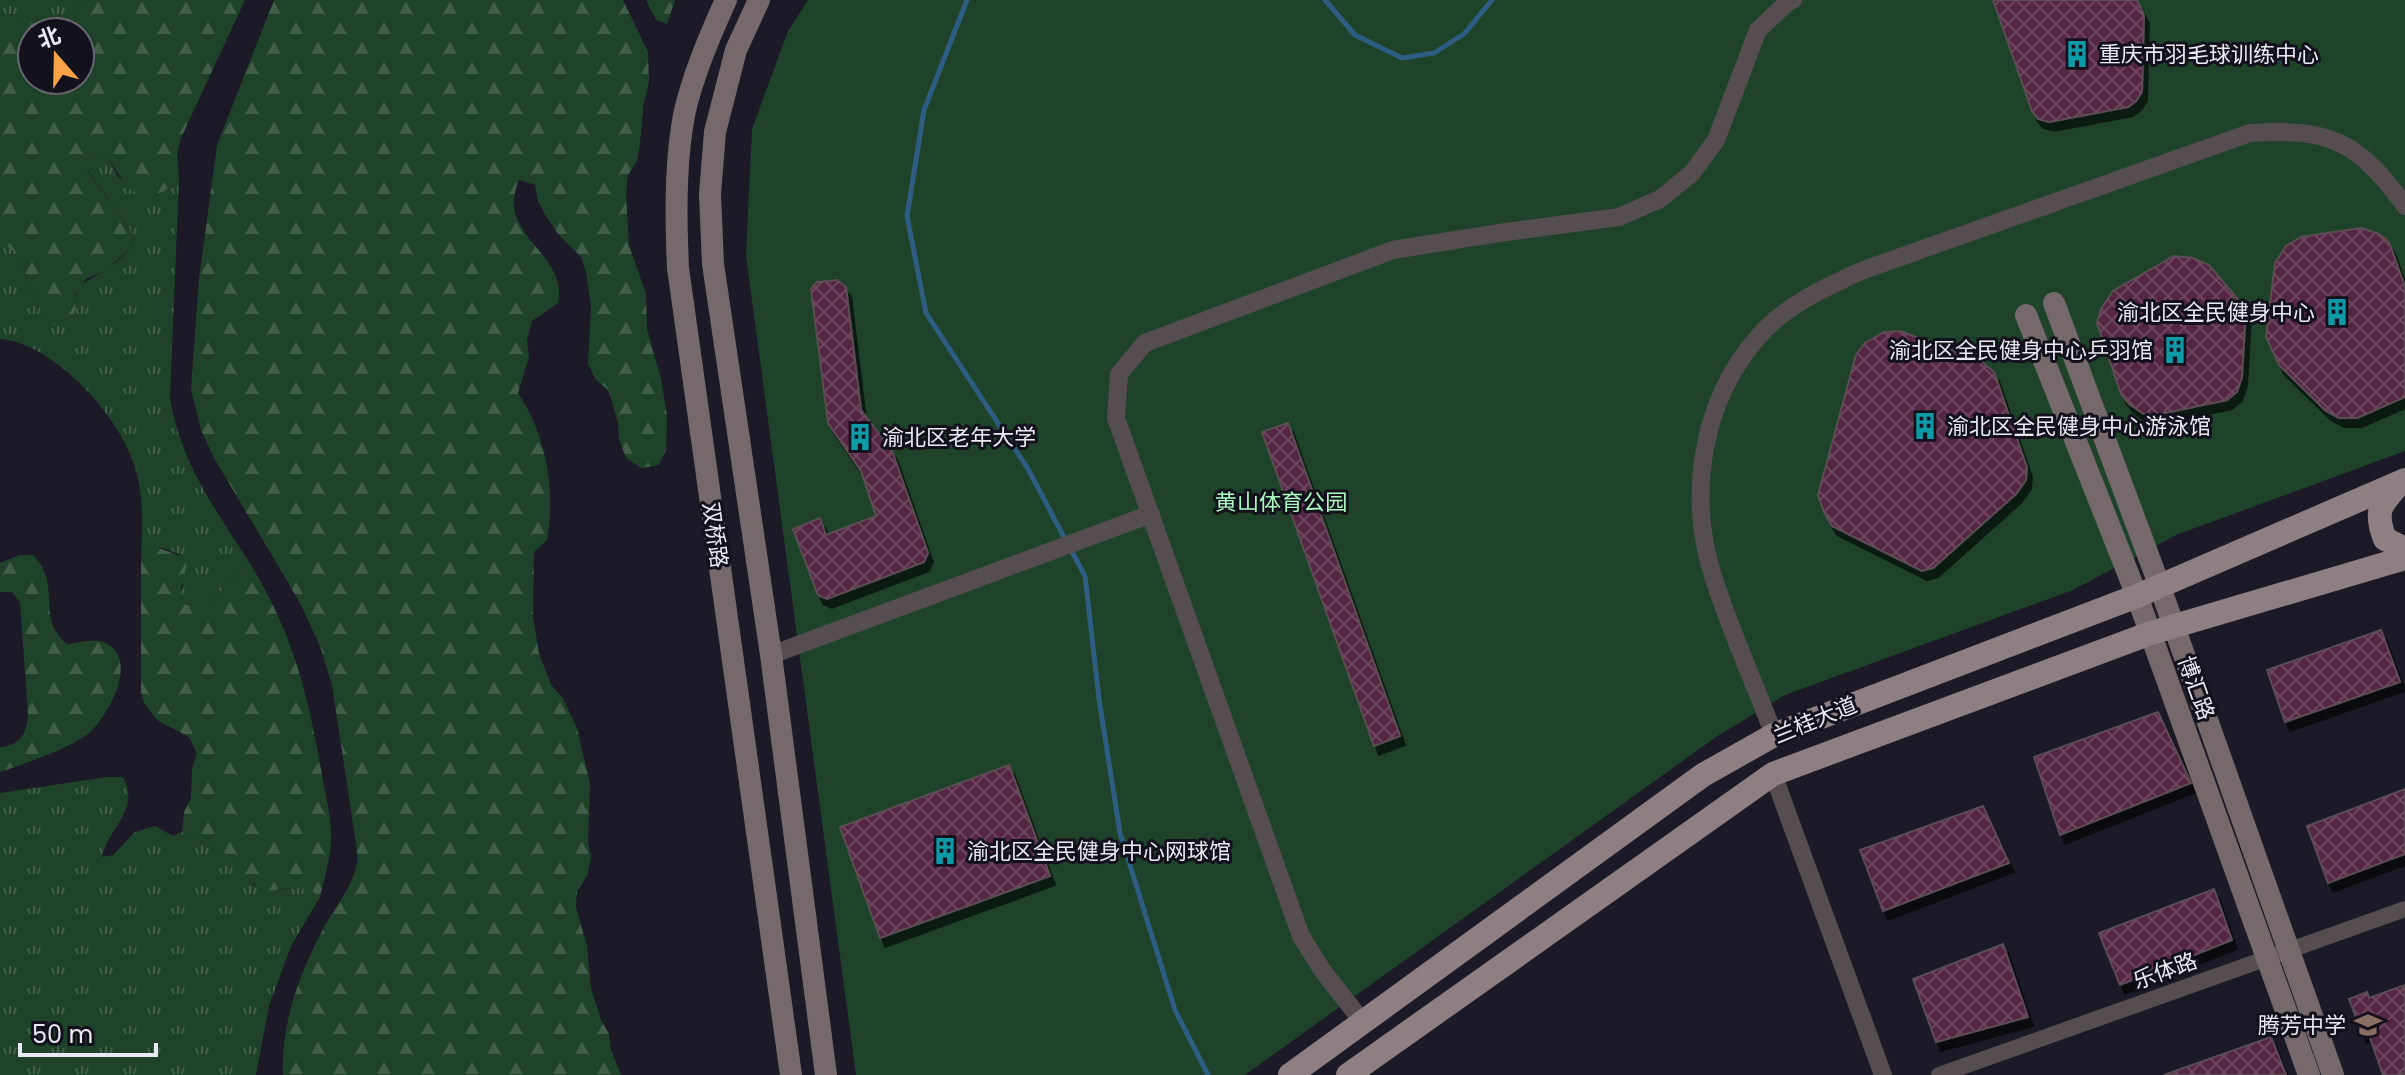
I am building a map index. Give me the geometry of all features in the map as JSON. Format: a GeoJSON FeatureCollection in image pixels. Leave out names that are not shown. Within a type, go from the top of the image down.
{"type":"FeatureCollection","features":[{"type":"Feature","properties":{"kind":"main road","name":"双桥路"},"geometry":{"type":"LineString","coordinates":[[726,0],[708,40],[682,124],[676,189],[678,268],[791,1075]]}},
{"type":"Feature","properties":{"kind":"main road","name":"双桥路"},"geometry":{"type":"LineString","coordinates":[[759,0],[736,50],[715,132],[710,194],[713,264],[771,655],[826,1075]]}},
{"type":"Feature","properties":{"kind":"main road","name":"博汇路"},"geometry":{"type":"LineString","coordinates":[[2054,303],[2160,587],[2162,630],[2309,1075]]}},
{"type":"Feature","properties":{"kind":"main road","name":"博汇路"},"geometry":{"type":"LineString","coordinates":[[2026,315],[2137,596],[2162,630],[2290,950],[2333,1075]]}},
{"type":"Feature","properties":{"kind":"main road","name":"兰桂大道"},"geometry":{"type":"LineString","coordinates":[[1290,1075],[1703,775],[1774,735],[2160,587],[2403,481]]}},
{"type":"Feature","properties":{"kind":"main road"},"geometry":{"type":"LineString","coordinates":[[2403,481],[2382,503],[2378,521],[2385,539],[2405,549]]}},
{"type":"Feature","properties":{"kind":"main road","name":"兰桂大道"},"geometry":{"type":"LineString","coordinates":[[1348,1075],[1773,774],[2162,630],[2405,558]]}},
{"type":"Feature","properties":{"kind":"street"},"geometry":{"type":"LineString","coordinates":[[1362,1021],[1322,970],[1301,936],[1116,418],[1119,374],[1145,343],[1393,250],[1619,217],[1660,199],[1692,173],[1716,140],[1758,30],[1793,0]]}},
{"type":"Feature","properties":{"kind":"street"},"geometry":{"type":"LineString","coordinates":[[1774,735],[1712,574],[1700,507],[1704,444],[1726,381],[1760,335],[1804,298],[1861,271],[2250,133],[2293,130],[2343,142],[2381,172],[2405,206]]}},
{"type":"Feature","properties":{"kind":"street"},"geometry":{"type":"LineString","coordinates":[[771,655],[1151,514]]}},
{"type":"Feature","properties":{"kind":"street"},"geometry":{"type":"LineString","coordinates":[[1773,774],[1883,1075]]}},
{"type":"Feature","properties":{"kind":"street","name":"乐体路"},"geometry":{"type":"LineString","coordinates":[[1939,1075],[2405,909]]}},
{"type":"Feature","properties":{"kind":"green space"},"geometry":{"type":"Polygon","coordinates":[[[0,0],[83,0],[66,16],[0,15],[0,0]]]}},
{"type":"Feature","properties":{"kind":"green space"},"geometry":{"type":"Polygon","coordinates":[[[83,0],[245,0],[181,138],[177,154],[179,179],[165,191],[149,197],[130,190],[109,160],[93,154],[87,170],[130,229],[132,247],[105,271],[86,279],[76,294],[75,312],[65,327],[48,323],[18,257],[0,243],[0,15],[16,16],[16,96],[96,96],[96,16],[66,16],[83,0]]]}},
{"type":"Feature","properties":{"kind":"green space"},"geometry":{"type":"Polygon","coordinates":[[[274,0],[623,0],[648,52],[649,82],[640,144],[637,161],[628,175],[626,193],[629,245],[646,294],[647,329],[661,379],[667,416],[666,450],[659,465],[642,468],[626,458],[609,391],[596,380],[588,364],[591,306],[581,257],[558,234],[546,216],[538,201],[535,185],[519,180],[514,197],[519,223],[552,269],[559,288],[558,303],[532,321],[527,340],[529,357],[518,393],[536,427],[549,482],[547,540],[534,552],[533,617],[539,653],[551,685],[562,697],[577,728],[590,784],[588,842],[591,858],[587,876],[577,891],[576,907],[587,946],[591,988],[621,1075],[283,1075],[285,1038],[298,984],[352,880],[357,862],[356,846],[332,685],[320,646],[299,601],[214,458],[201,430],[191,389],[199,279],[217,145],[274,0]]]}},
{"type":"Feature","properties":{"kind":"green space"},"geometry":{"type":"Polygon","coordinates":[[[646,0],[675,0],[667,24],[656,20],[646,0]]]}},
{"type":"Feature","properties":{"kind":"green space","name":"黄山体育公园"},"geometry":{"type":"Polygon","coordinates":[[[808,0],[2405,0],[2405,451],[2176,535],[2073,590],[1785,695],[1716,737],[1245,1075],[856,1075],[746,256],[752,129],[788,31],[808,0]]]}},
{"type":"Feature","properties":{"kind":"green space"},"geometry":{"type":"Polygon","coordinates":[[[93,154],[109,160],[119,178],[165,191],[179,179],[170,398],[190,464],[249,562],[208,605],[186,605],[181,601],[179,594],[183,587],[179,554],[163,548],[148,549],[141,562],[142,513],[138,476],[126,445],[99,404],[62,367],[41,353],[0,339],[0,243],[18,257],[48,323],[75,312],[77,294],[83,284],[110,267],[132,247],[130,229],[87,169],[93,154]]]}},
{"type":"Feature","properties":{"kind":"green space"},"geometry":{"type":"Polygon","coordinates":[[[156,547],[186,558],[181,595],[186,605],[208,605],[249,562],[276,612],[303,687],[329,815],[330,849],[320,897],[301,888],[264,891],[247,878],[237,859],[182,832],[184,812],[191,798],[192,769],[197,754],[189,737],[157,720],[144,703],[141,692],[141,562],[148,549],[156,547]]]}},
{"type":"Feature","properties":{"kind":"green space"},"geometry":{"type":"Polygon","coordinates":[[[20,555],[33,555],[42,566],[49,589],[52,623],[58,634],[67,644],[103,642],[114,649],[120,660],[121,672],[112,700],[90,732],[60,750],[0,772],[0,747],[21,738],[28,715],[20,602],[12,592],[0,592],[0,563],[20,555]]]}},
{"type":"Feature","properties":{"kind":"green space"},"geometry":{"type":"Polygon","coordinates":[[[123,777],[128,788],[128,799],[102,857],[113,855],[135,832],[155,826],[173,836],[182,832],[237,859],[254,885],[278,890],[306,889],[320,897],[291,946],[269,1006],[256,1075],[0,1075],[0,793],[123,777]]]}},
{"type":"Feature","properties":{"kind":"building","name":"重庆市羽毛球训练中心"},"geometry":{"type":"Polygon","coordinates":[[[1993,0],[2137,0],[2144,15],[2142,92],[2128,107],[2049,122],[2038,119],[2032,111],[1993,0]]]}},
{"type":"Feature","properties":{"kind":"building","name":"渝北区全民健身中心"},"geometry":{"type":"Polygon","coordinates":[[[2361,228],[2379,234],[2389,242],[2405,287],[2405,397],[2357,418],[2339,418],[2326,411],[2279,365],[2266,337],[2275,263],[2286,246],[2301,237],[2361,228]]]}},
{"type":"Feature","properties":{"kind":"building","name":"渝北区全民健身中心乒羽馆"},"geometry":{"type":"Polygon","coordinates":[[[2174,256],[2193,258],[2209,265],[2246,309],[2242,377],[2237,392],[2227,400],[2160,414],[2144,414],[2121,394],[2097,323],[2101,309],[2113,291],[2174,256]]]}},
{"type":"Feature","properties":{"kind":"building","name":"渝北区老年大学"},"geometry":{"type":"Polygon","coordinates":[[[837,280],[846,287],[861,410],[892,451],[928,553],[924,562],[827,599],[818,595],[793,529],[820,518],[826,535],[876,516],[861,471],[828,423],[811,289],[817,282],[837,280]]]}},
{"type":"Feature","properties":{"kind":"building","name":"渝北区全民健身中心游泳馆"},"geometry":{"type":"Polygon","coordinates":[[[1900,331],[1981,361],[1994,372],[2027,468],[2026,480],[2016,494],[1933,568],[1922,571],[1832,526],[1818,495],[1856,355],[1865,343],[1884,332],[1900,331]]]}},
{"type":"Feature","properties":{"kind":"building"},"geometry":{"type":"Polygon","coordinates":[[[1288,423],[1400,736],[1374,746],[1262,432],[1288,423]]]}},
{"type":"Feature","properties":{"kind":"building"},"geometry":{"type":"Polygon","coordinates":[[[2381,630],[2400,682],[2285,722],[2267,670],[2381,630]]]}},
{"type":"Feature","properties":{"kind":"building"},"geometry":{"type":"Polygon","coordinates":[[[2158,712],[2191,783],[2060,835],[2034,757],[2158,712]]]}},
{"type":"Feature","properties":{"kind":"building","name":"渝北区全民健身中心网球馆"},"geometry":{"type":"Polygon","coordinates":[[[1009,765],[1050,876],[880,938],[840,827],[1009,765]]]}},
{"type":"Feature","properties":{"kind":"building"},"geometry":{"type":"Polygon","coordinates":[[[2405,789],[2405,854],[2328,883],[2307,826],[2405,789]]]}},
{"type":"Feature","properties":{"kind":"building"},"geometry":{"type":"Polygon","coordinates":[[[1983,806],[2009,863],[1883,911],[1860,850],[1983,806]]]}},
{"type":"Feature","properties":{"kind":"building"},"geometry":{"type":"Polygon","coordinates":[[[2214,889],[2232,940],[2120,985],[2099,933],[2214,889]]]}},
{"type":"Feature","properties":{"kind":"building"},"geometry":{"type":"Polygon","coordinates":[[[2003,944],[2028,1017],[1936,1042],[1913,979],[2003,944]]]}},
{"type":"Feature","properties":{"kind":"building"},"geometry":{"type":"Polygon","coordinates":[[[2405,985],[2405,1075],[2383,1075],[2368,1032],[2362,1034],[2349,999],[2367,992],[2369,998],[2405,985]]]}},
{"type":"Feature","properties":{"kind":"building"},"geometry":{"type":"Polygon","coordinates":[[[2271,1037],[2286,1075],[2164,1075],[2271,1037]]]}},
{"type":"Feature","properties":{"kind":"waterway"},"geometry":{"type":"LineString","coordinates":[[967,0],[924,110],[907,216],[926,313],[1028,469],[1066,541]]}},
{"type":"Feature","properties":{"kind":"waterway"},"geometry":{"type":"LineString","coordinates":[[1325,0],[1355,35],[1402,58],[1434,53],[1464,34],[1492,0]]}},
{"type":"Feature","properties":{"kind":"waterway"},"geometry":{"type":"LineString","coordinates":[[1071,550],[1085,576],[1099,699],[1120,833],[1175,1010],[1208,1075]]}},
{"type":"Feature","properties":{"kind":"place","name":"重庆市羽毛球训练中心"},"geometry":{"type":"Point","coordinates":[2077,54]}},
{"type":"Feature","properties":{"kind":"place","name":"渝北区全民健身中心"},"geometry":{"type":"Point","coordinates":[2337,312]}},
{"type":"Feature","properties":{"kind":"place","name":"渝北区全民健身中心乒羽馆"},"geometry":{"type":"Point","coordinates":[2175,350]}},
{"type":"Feature","properties":{"kind":"place","name":"渝北区全民健身中心游泳馆"},"geometry":{"type":"Point","coordinates":[1925,426]}},
{"type":"Feature","properties":{"kind":"place","name":"渝北区老年大学"},"geometry":{"type":"Point","coordinates":[860,437]}},
{"type":"Feature","properties":{"kind":"place","name":"渝北区全民健身中心网球馆"},"geometry":{"type":"Point","coordinates":[945,851]}},
{"type":"Feature","properties":{"kind":"place","name":"腾芳中学"},"geometry":{"type":"Point","coordinates":[2368,1025]}}]}
